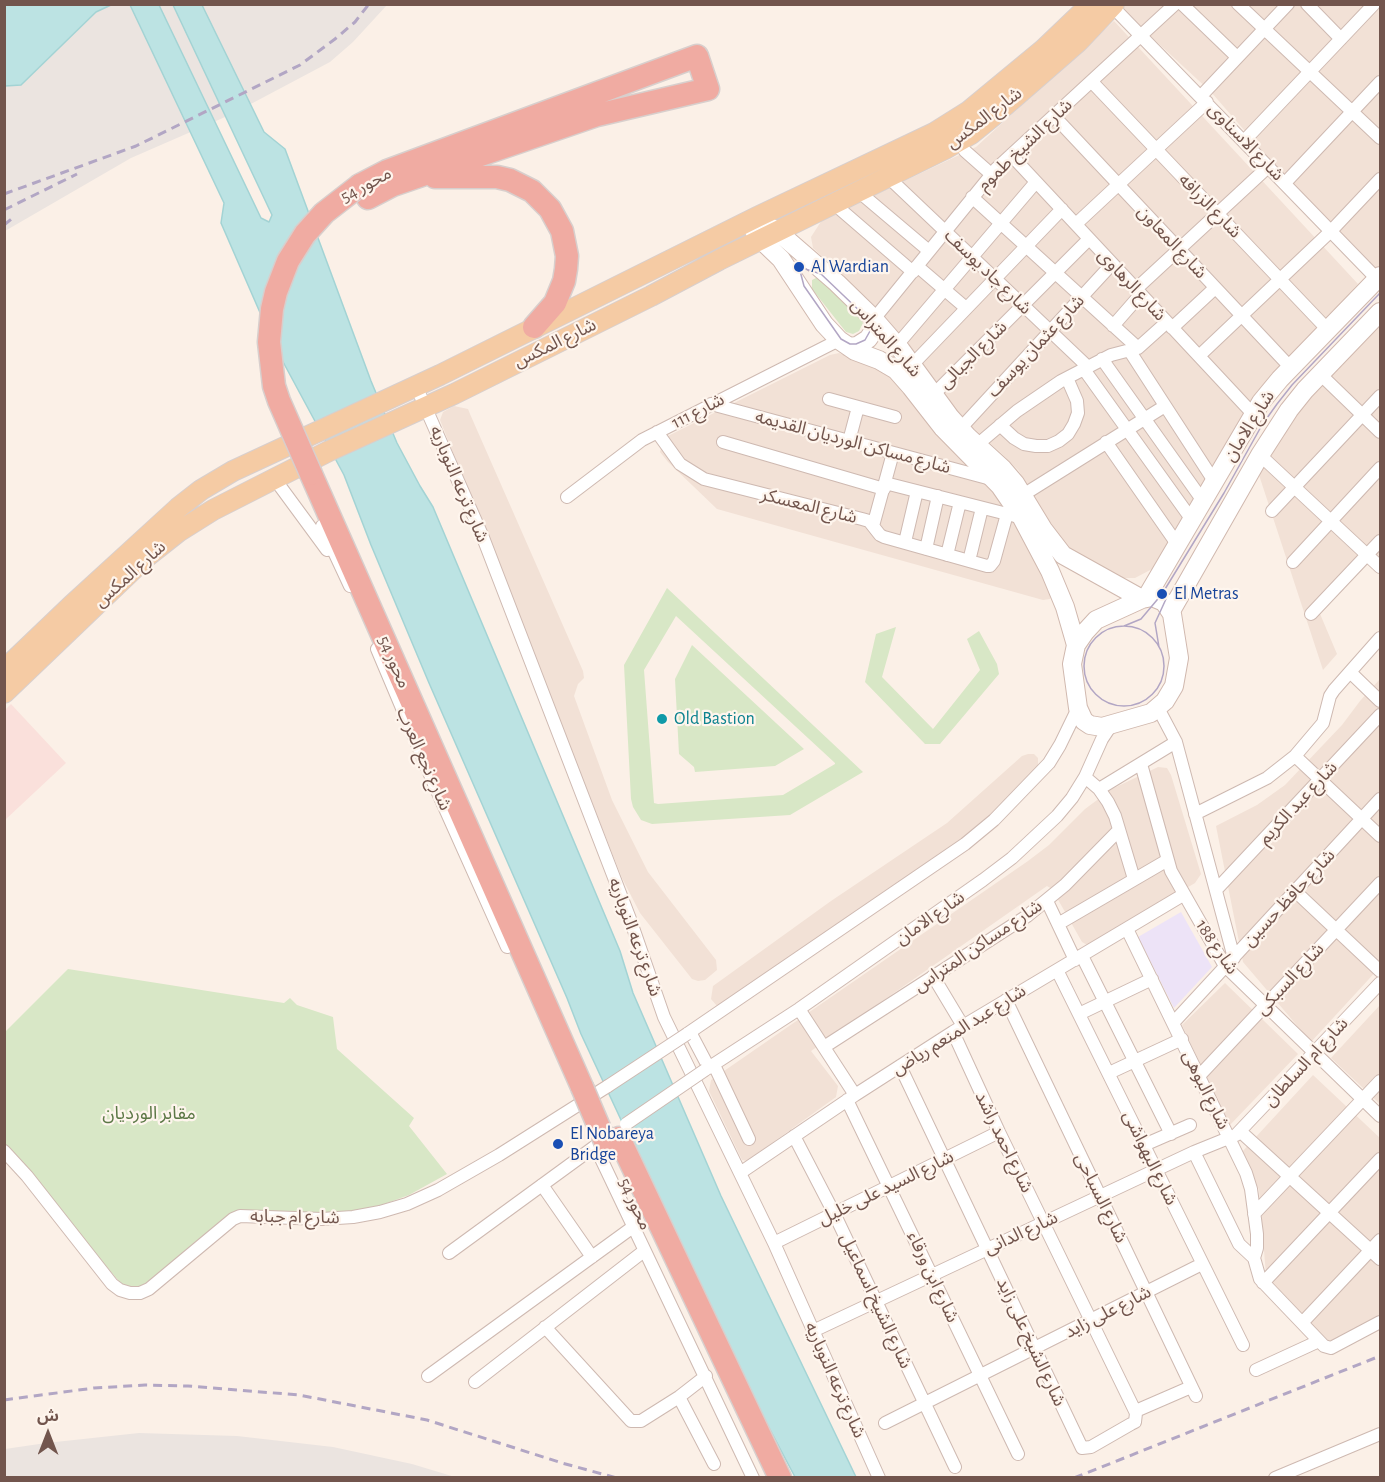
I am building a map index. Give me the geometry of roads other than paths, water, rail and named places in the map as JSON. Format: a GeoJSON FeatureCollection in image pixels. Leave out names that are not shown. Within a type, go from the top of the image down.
{"type":"FeatureCollection","features":[{"type":"Feature","properties":{"kind":"highway","name":"محور 54"},"geometry":{"type":"LineString","coordinates":[[364,191],[393,185],[597,115],[708,88],[698,56],[387,171],[364,191],[317,243],[296,282],[287,311],[284,342],[289,383],[315,465],[594,1085],[612,1138],[765,1478]]}},
{"type":"Feature","properties":{"kind":"highway"},"geometry":{"type":"LineString","coordinates":[[415,177],[497,177],[510,180],[527,188],[550,209],[562,231],[566,269],[555,303],[534,327]]}},
{"type":"Feature","properties":{"kind":"highway","name":"محور 54"},"geometry":{"type":"LineString","coordinates":[[612,1138],[780,1478]]}},
{"type":"Feature","properties":{"kind":"main road","name":"شارع المكس"},"geometry":{"type":"LineString","coordinates":[[4,670],[43,645],[161,544],[213,510],[274,478],[315,465],[418,411],[888,177],[952,134],[969,111],[1044,50],[1091,4]]}},
{"type":"Feature","properties":{"kind":"main road","name":"شارع المكس"},"geometry":{"type":"LineString","coordinates":[[4,693],[43,645],[170,515],[201,490],[233,471],[407,390],[749,221],[986,121],[1065,54],[1112,5]]}},
{"type":"Feature","properties":{"kind":"main road"},"geometry":{"type":"LineString","coordinates":[[640,275],[651,296]]}},
{"type":"Feature","properties":{"kind":"street","name":"شارع الشيخ طموم"},"geometry":{"type":"LineString","coordinates":[[874,319],[991,174],[1142,37],[1175,4]]}},
{"type":"Feature","properties":{"kind":"street"},"geometry":{"type":"LineString","coordinates":[[1182,4],[1237,57]]}},
{"type":"Feature","properties":{"kind":"street"},"geometry":{"type":"LineString","coordinates":[[1238,4],[1380,138]]}},
{"type":"Feature","properties":{"kind":"street"},"geometry":{"type":"LineString","coordinates":[[1076,224],[1156,149],[1204,99],[1237,57],[1287,4]]}},
{"type":"Feature","properties":{"kind":"street"},"geometry":{"type":"LineString","coordinates":[[1307,4],[1341,39]]}},
{"type":"Feature","properties":{"kind":"street"},"geometry":{"type":"LineString","coordinates":[[1244,141],[1374,4]]}},
{"type":"Feature","properties":{"kind":"street","name":"شارع الاسناوى"},"geometry":{"type":"LineString","coordinates":[[1112,5],[1380,279]]}},
{"type":"Feature","properties":{"kind":"street","name":"شارع الزرافه"},"geometry":{"type":"LineString","coordinates":[[1092,82],[1329,331]]}},
{"type":"Feature","properties":{"kind":"street"},"geometry":{"type":"LineString","coordinates":[[1285,183],[1380,82]]}},
{"type":"Feature","properties":{"kind":"street","name":"شارع المعاون"},"geometry":{"type":"LineString","coordinates":[[1054,116],[1291,368]]}},
{"type":"Feature","properties":{"kind":"street"},"geometry":{"type":"LineString","coordinates":[[952,134],[973,159],[991,174]]}},
{"type":"Feature","properties":{"kind":"street","name":"شارع الرهاوى"},"geometry":{"type":"LineString","coordinates":[[1011,155],[1253,414]]}},
{"type":"Feature","properties":{"kind":"street"},"geometry":{"type":"LineString","coordinates":[[1113,326],[1138,292],[1179,250],[1269,166]]}},
{"type":"Feature","properties":{"kind":"street","name":"شارع جاد يوسف"},"geometry":{"type":"LineString","coordinates":[[888,177],[1085,367],[1192,520]]}},
{"type":"Feature","properties":{"kind":"street"},"geometry":{"type":"LineString","coordinates":[[1199,356],[1331,231],[1380,179]]}},
{"type":"Feature","properties":{"kind":"street"},"geometry":{"type":"LineString","coordinates":[[897,345],[1036,182]]}},
{"type":"Feature","properties":{"kind":"street"},"geometry":{"type":"LineString","coordinates":[[858,191],[929,251]]}},
{"type":"Feature","properties":{"kind":"street"},"geometry":{"type":"LineString","coordinates":[[972,198],[1113,326],[1133,349],[1165,406],[1214,482]]}},
{"type":"Feature","properties":{"kind":"street"},"geometry":{"type":"LineString","coordinates":[[833,203],[966,308]]}},
{"type":"Feature","properties":{"kind":"street"},"geometry":{"type":"LineString","coordinates":[[912,365],[1062,209]]}},
{"type":"Feature","properties":{"kind":"street","name":"شارع المتراس"},"geometry":{"type":"LineString","coordinates":[[749,221],[762,223],[781,259],[824,324],[844,344],[896,370],[943,428],[995,480],[1015,516],[1050,553],[1071,560],[1144,598]]}},
{"type":"Feature","properties":{"kind":"street","name":"شارع المتراس"},"geometry":{"type":"LineString","coordinates":[[769,235],[837,284],[874,319],[897,345],[960,429],[1003,469],[1023,495],[1050,553],[1076,645]]}},
{"type":"Feature","properties":{"kind":"street","name":"شارع الجبالى"},"geometry":{"type":"LineString","coordinates":[[933,395],[1089,239]]}},
{"type":"Feature","properties":{"kind":"street","name":"شارع عثمان يوسف"},"geometry":{"type":"LineString","coordinates":[[960,429],[1112,264]]}},
{"type":"Feature","properties":{"kind":"street","name":"شارع الامان"},"geometry":{"type":"LineString","coordinates":[[1144,598],[1253,414],[1270,390],[1380,279]]}},
{"type":"Feature","properties":{"kind":"street"},"geometry":{"type":"LineString","coordinates":[[977,445],[1039,396],[1085,367],[1133,349],[1170,325],[1215,288]]}},
{"type":"Feature","properties":{"kind":"street","name":"شارع الامان"},"geometry":{"type":"LineString","coordinates":[[1171,611],[1260,455],[1289,410],[1380,312]]}},
{"type":"Feature","properties":{"kind":"street"},"geometry":{"type":"LineString","coordinates":[[844,344],[857,346],[868,339],[874,327],[874,319]]}},
{"type":"Feature","properties":{"kind":"street","name":"شارع 111"},"geometry":{"type":"LineString","coordinates":[[567,497],[617,457],[657,432],[711,404],[844,344]]}},
{"type":"Feature","properties":{"kind":"street"},"geometry":{"type":"LineString","coordinates":[[1102,359],[1203,501]]}},
{"type":"Feature","properties":{"kind":"street"},"geometry":{"type":"LineString","coordinates":[[1320,374],[1380,432]]}},
{"type":"Feature","properties":{"kind":"street"},"geometry":{"type":"LineString","coordinates":[[1000,425],[1024,444],[1048,446],[1059,441],[1068,434],[1078,413],[1077,401],[1067,378]]}},
{"type":"Feature","properties":{"kind":"street","name":"شارع ترعه النوباريه"},"geometry":{"type":"LineString","coordinates":[[407,390],[482,535],[630,919],[664,1017],[774,1243],[879,1478]]}},
{"type":"Feature","properties":{"kind":"street"},"geometry":{"type":"LineString","coordinates":[[1272,511],[1380,396]]}},
{"type":"Feature","properties":{"kind":"street"},"geometry":{"type":"LineString","coordinates":[[829,399],[895,417]]}},
{"type":"Feature","properties":{"kind":"street","name":"شارع مساكن الورديان القديمه"},"geometry":{"type":"LineString","coordinates":[[711,404],[995,480]]}},
{"type":"Feature","properties":{"kind":"street"},"geometry":{"type":"LineString","coordinates":[[849,441],[858,406]]}},
{"type":"Feature","properties":{"kind":"street"},"geometry":{"type":"LineString","coordinates":[[1023,495],[1165,406]]}},
{"type":"Feature","properties":{"kind":"street","name":"شارع المعسكر"},"geometry":{"type":"LineString","coordinates":[[657,432],[680,464],[704,479],[862,519],[873,526],[880,535],[987,566],[992,564],[1015,516]]}},
{"type":"Feature","properties":{"kind":"street"},"geometry":{"type":"LineString","coordinates":[[723,442],[884,486],[917,491],[1015,516]]}},
{"type":"Feature","properties":{"kind":"street"},"geometry":{"type":"LineString","coordinates":[[1107,442],[1177,544]]}},
{"type":"Feature","properties":{"kind":"street"},"geometry":{"type":"LineString","coordinates":[[873,526],[893,453]]}},
{"type":"Feature","properties":{"kind":"street"},"geometry":{"type":"LineString","coordinates":[[1260,455],[1380,567]]}},
{"type":"Feature","properties":{"kind":"street","name":"شارع نجع العرب"},"geometry":{"type":"LineString","coordinates":[[315,465],[341,571]]}},
{"type":"Feature","properties":{"kind":"street"},"geometry":{"type":"LineString","coordinates":[[1293,562],[1380,468]]}},
{"type":"Feature","properties":{"kind":"street","name":"شارع نجع العرب"},"geometry":{"type":"LineString","coordinates":[[274,478],[341,571],[362,608],[384,669],[507,946]]}},
{"type":"Feature","properties":{"kind":"street"},"geometry":{"type":"LineString","coordinates":[[905,543],[917,491]]}},
{"type":"Feature","properties":{"kind":"street"},"geometry":{"type":"LineString","coordinates":[[926,549],[938,496]]}},
{"type":"Feature","properties":{"kind":"street"},"geometry":{"type":"LineString","coordinates":[[947,555],[960,502]]}},
{"type":"Feature","properties":{"kind":"street"},"geometry":{"type":"LineString","coordinates":[[969,561],[982,508]]}},
{"type":"Feature","properties":{"kind":"street"},"geometry":{"type":"LineString","coordinates":[[1311,614],[1380,541]]}},
{"type":"Feature","properties":{"kind":"street"},"geometry":{"type":"LineString","coordinates":[[1152,597],[1164,602],[1171,611],[1179,668],[1174,686],[1158,708],[1143,716],[1102,727],[1090,725],[1081,717],[1078,708],[1071,664],[1076,645],[1085,632],[1096,620],[1144,598],[1152,597]]}},
{"type":"Feature","properties":{"kind":"street"},"geometry":{"type":"LineString","coordinates":[[1195,814],[1267,778],[1296,756],[1323,723],[1330,696],[1380,638]]}},
{"type":"Feature","properties":{"kind":"street"},"geometry":{"type":"LineString","coordinates":[[1350,672],[1380,700]]}},
{"type":"Feature","properties":{"kind":"street"},"geometry":{"type":"LineString","coordinates":[[594,1085],[688,1033],[965,844],[993,820],[1049,763],[1060,746],[1078,708]]}},
{"type":"Feature","properties":{"kind":"street"},"geometry":{"type":"LineString","coordinates":[[1158,708],[1176,742],[1215,891],[1229,962]]}},
{"type":"Feature","properties":{"kind":"street","name":"شارع عبد الكريم"},"geometry":{"type":"LineString","coordinates":[[1215,891],[1380,715]]}},
{"type":"Feature","properties":{"kind":"street","name":"شارع الامان"},"geometry":{"type":"LineString","coordinates":[[449,1253],[542,1185],[709,1068],[799,1009],[1012,858],[1057,816],[1085,777],[1102,739],[1112,724]]}},
{"type":"Feature","properties":{"kind":"street"},"geometry":{"type":"LineString","coordinates":[[1099,789],[1176,742]]}},
{"type":"Feature","properties":{"kind":"street"},"geometry":{"type":"LineString","coordinates":[[1296,756],[1380,836]]}},
{"type":"Feature","properties":{"kind":"street","name":"شارع 188"},"geometry":{"type":"LineString","coordinates":[[1141,764],[1166,861],[1183,895],[1229,962],[1266,1005],[1380,1116]]}},
{"type":"Feature","properties":{"kind":"street"},"geometry":{"type":"LineString","coordinates":[[1085,777],[1099,789],[1108,802],[1134,879]]}},
{"type":"Feature","properties":{"kind":"street","name":"شارع حافظ حسين"},"geometry":{"type":"LineString","coordinates":[[1173,1023],[1380,799]]}},
{"type":"Feature","properties":{"kind":"street","name":"شارع مساكن المتراس"},"geometry":{"type":"LineString","coordinates":[[824,1047],[1027,916],[1084,868],[1119,830]]}},
{"type":"Feature","properties":{"kind":"street"},"geometry":{"type":"LineString","coordinates":[[1058,924],[1166,861]]}},
{"type":"Feature","properties":{"kind":"street","name":"شارع السبكى"},"geometry":{"type":"LineString","coordinates":[[1200,1075],[1380,883]]}},
{"type":"Feature","properties":{"kind":"street"},"geometry":{"type":"LineString","coordinates":[[1295,891],[1380,971]]}},
{"type":"Feature","properties":{"kind":"street","name":"شارع عبد المنعم رياض"},"geometry":{"type":"LineString","coordinates":[[740,1173],[851,1097],[958,1029],[1183,895]]}},
{"type":"Feature","properties":{"kind":"street"},"geometry":{"type":"LineString","coordinates":[[1047,901],[1058,924],[1105,1002],[1171,1134]]}},
{"type":"Feature","properties":{"kind":"street","name":"شارع البوهى"},"geometry":{"type":"LineString","coordinates":[[1127,928],[1200,1075],[1235,1135],[1251,1189],[1258,1241],[1254,1258]]}},
{"type":"Feature","properties":{"kind":"street","name":"شارع البهواشى"},"geometry":{"type":"LineString","coordinates":[[1057,970],[1243,1346]]}},
{"type":"Feature","properties":{"kind":"street","name":"شارع احمد راشد"},"geometry":{"type":"LineString","coordinates":[[933,976],[958,1029],[999,1132],[1136,1413]]}},
{"type":"Feature","properties":{"kind":"street"},"geometry":{"type":"LineString","coordinates":[[1079,1014],[1152,979]]}},
{"type":"Feature","properties":{"kind":"street","name":"شارع ام السلطان"},"geometry":{"type":"LineString","coordinates":[[1235,1135],[1380,983]]}},
{"type":"Feature","properties":{"kind":"street","name":"شارع السباحى"},"geometry":{"type":"LineString","coordinates":[[1006,1000],[1193,1392],[1138,1410],[1136,1413]]}},
{"type":"Feature","properties":{"kind":"street","name":"شارع ابن ورقاء"},"geometry":{"type":"LineString","coordinates":[[799,1009],[824,1047],[851,1097],[890,1186],[1018,1454]]}},
{"type":"Feature","properties":{"kind":"street"},"geometry":{"type":"LineString","coordinates":[[688,1033],[748,1139]]}},
{"type":"Feature","properties":{"kind":"street"},"geometry":{"type":"LineString","coordinates":[[1109,1073],[1182,1039]]}},
{"type":"Feature","properties":{"kind":"street","name":"شارع الشيخ على زايد"},"geometry":{"type":"LineString","coordinates":[[900,1066],[1079,1445],[1082,1448],[1090,1447],[1135,1422],[1136,1413]]}},
{"type":"Feature","properties":{"kind":"street"},"geometry":{"type":"LineString","coordinates":[[1254,1214],[1380,1081]]}},
{"type":"Feature","properties":{"kind":"street","name":"شارع ام جبابه"},"geometry":{"type":"LineString","coordinates":[[4,1151],[27,1176],[112,1284],[120,1290],[140,1293],[149,1289],[233,1219],[240,1216],[322,1219],[353,1217],[406,1204],[438,1190],[499,1155],[594,1085]]}},
{"type":"Feature","properties":{"kind":"street"},"geometry":{"type":"LineString","coordinates":[[1144,1145],[1190,1125]]}},
{"type":"Feature","properties":{"kind":"street","name":"شارع السيد على خليل"},"geometry":{"type":"LineString","coordinates":[[774,1243],[999,1132]]}},
{"type":"Feature","properties":{"kind":"street"},"geometry":{"type":"LineString","coordinates":[[1235,1135],[1290,1177],[1380,1259]]}},
{"type":"Feature","properties":{"kind":"street","name":"شارع الدانى"},"geometry":{"type":"LineString","coordinates":[[813,1331],[1156,1169],[1235,1135]]}},
{"type":"Feature","properties":{"kind":"street","name":"شارع الشيخ اسماعيل"},"geometry":{"type":"LineString","coordinates":[[794,1136],[834,1213],[955,1467]]}},
{"type":"Feature","properties":{"kind":"street"},"geometry":{"type":"LineString","coordinates":[[612,1138],[633,1227],[753,1478]]}},
{"type":"Feature","properties":{"kind":"street"},"geometry":{"type":"LineString","coordinates":[[1194,1152],[1239,1245],[1254,1258],[1257,1274],[1263,1283],[1326,1348],[1334,1347],[1380,1322]]}},
{"type":"Feature","properties":{"kind":"street"},"geometry":{"type":"LineString","coordinates":[[1263,1283],[1380,1159]]}},
{"type":"Feature","properties":{"kind":"street"},"geometry":{"type":"LineString","coordinates":[[542,1185],[592,1257]]}},
{"type":"Feature","properties":{"kind":"street"},"geometry":{"type":"LineString","coordinates":[[428,1376],[633,1227]]}},
{"type":"Feature","properties":{"kind":"street"},"geometry":{"type":"LineString","coordinates":[[1302,1323],[1380,1240]]}},
{"type":"Feature","properties":{"kind":"street"},"geometry":{"type":"LineString","coordinates":[[475,1382],[644,1251]]}},
{"type":"Feature","properties":{"kind":"street","name":"شارع على زايد"},"geometry":{"type":"LineString","coordinates":[[885,1423],[1202,1264]]}},
{"type":"Feature","properties":{"kind":"street"},"geometry":{"type":"LineString","coordinates":[[545,1328],[631,1421],[641,1421],[706,1376]]}},
{"type":"Feature","properties":{"kind":"street"},"geometry":{"type":"LineString","coordinates":[[1256,1370],[1319,1341]]}},
{"type":"Feature","properties":{"kind":"street"},"geometry":{"type":"LineString","coordinates":[[679,1396],[714,1464]]}},
{"type":"Feature","properties":{"kind":"street"},"geometry":{"type":"LineString","coordinates":[[1275,1478],[1380,1434]]}},
{"type":"Feature","properties":{"kind":"water"},"geometry":{"type":"Polygon","coordinates":[[[5,4],[111,5],[96,12],[21,85],[5,86],[5,4]]]}},
{"type":"Feature","properties":{"kind":"water"},"geometry":{"type":"Polygon","coordinates":[[[130,5],[159,5],[261,218],[269,222],[272,215],[173,5],[202,5],[264,132],[285,149],[371,381],[397,443],[433,507],[620,951],[633,993],[721,1196],[856,1477],[795,1477],[731,1356],[581,1034],[429,683],[344,475],[275,347],[221,223],[224,203],[130,5]]]}},
{"type":"Feature","properties":{"kind":"tram line"},"geometry":{"type":"LineString","coordinates":[[799,267],[821,274],[865,316],[870,326],[865,340],[850,344],[841,339],[804,286],[799,267]]}},
{"type":"Feature","properties":{"kind":"tram line"},"geometry":{"type":"LineString","coordinates":[[1124,626],[1141,619],[1162,594],[1224,493],[1262,425],[1277,404],[1292,385],[1380,293]]}},
{"type":"Feature","properties":{"kind":"tram line"},"geometry":{"type":"LineString","coordinates":[[1159,647],[1155,623],[1166,599]]}},
{"type":"Feature","properties":{"kind":"tram line"},"geometry":{"type":"LineString","coordinates":[[1116,626],[1132,626],[1153,637],[1164,658],[1164,666],[1164,674],[1153,695],[1132,706],[1116,706],[1102,700],[1090,688],[1084,674],[1084,658],[1090,644],[1102,632],[1116,626]]}},
{"type":"Feature","properties":{"kind":"railway"},"geometry":{"type":"LineString","coordinates":[[4,194],[136,146],[300,65],[355,22],[369,4]]}},
{"type":"Feature","properties":{"kind":"railway"},"geometry":{"type":"LineString","coordinates":[[4,210],[77,174]]}},
{"type":"Feature","properties":{"kind":"railway"},"geometry":{"type":"LineString","coordinates":[[4,225],[15,216]]}},
{"type":"Feature","properties":{"kind":"railway"},"geometry":{"type":"LineString","coordinates":[[1074,1478],[1380,1356]]}},
{"type":"Feature","properties":{"kind":"railway"},"geometry":{"type":"LineString","coordinates":[[4,1400],[94,1388],[145,1385],[299,1395],[427,1420],[617,1478]]}},
{"type":"Feature","properties":{"kind":"place","name":"Al Wardian"},"geometry":{"type":"Point","coordinates":[799,267]}},
{"type":"Feature","properties":{"kind":"place","name":"El Metras"},"geometry":{"type":"Point","coordinates":[1162,594]}},
{"type":"Feature","properties":{"kind":"place","name":"Old Bastion"},"geometry":{"type":"Point","coordinates":[662,719]}},
{"type":"Feature","properties":{"kind":"place","name":"El Nobareya Bridge"},"geometry":{"type":"Point","coordinates":[558,1144]}},
{"type":"Feature","properties":{"kind":"park label","name":"مقابر الورديان"},"geometry":{"type":"Point","coordinates":[149,1114]}}]}
